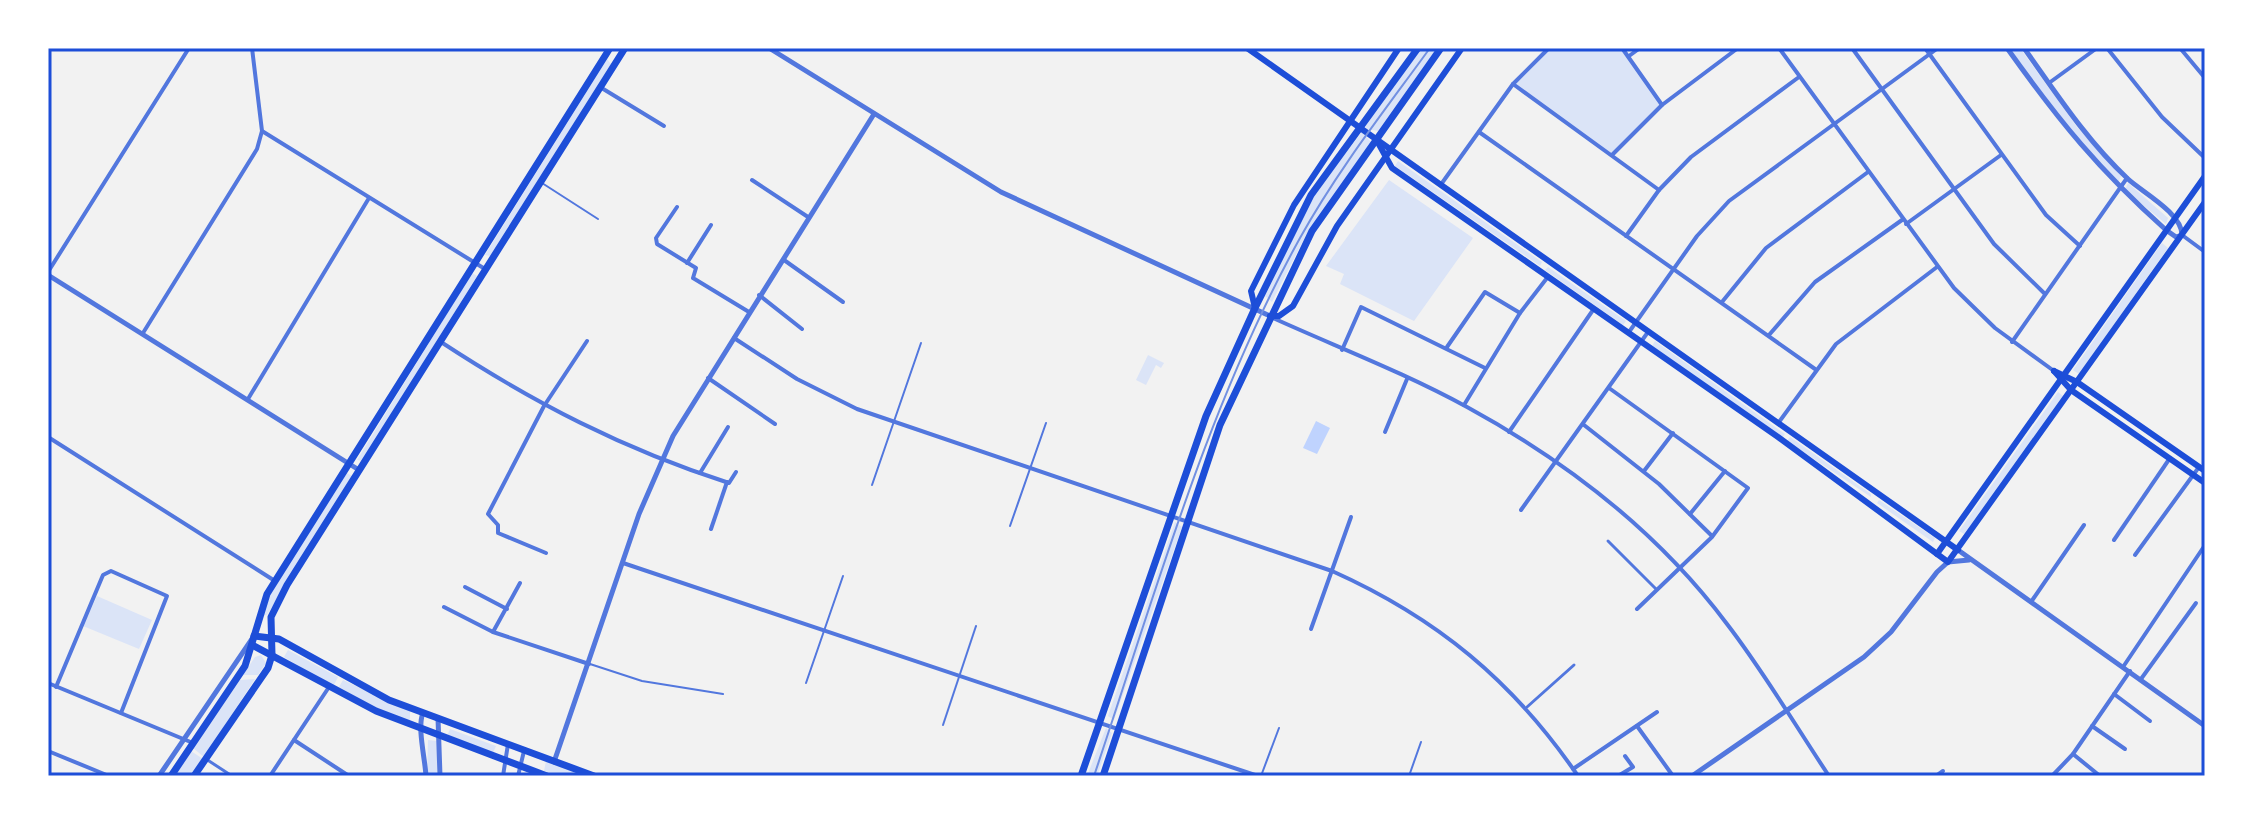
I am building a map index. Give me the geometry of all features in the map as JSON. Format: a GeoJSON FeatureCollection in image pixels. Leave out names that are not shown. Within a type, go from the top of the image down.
{"type":"FeatureCollection","features":[{"type":"Feature","properties":{"kind":"main road"},"geometry":{"type":"LineString","coordinates":[[194,776],[263,677],[272,655],[271,617],[276,604],[625,48]]}},
{"type":"Feature","properties":{"kind":"main road"},"geometry":{"type":"LineString","coordinates":[[1247,48],[1958,550]]}},
{"type":"Feature","properties":{"kind":"main road"},"geometry":{"type":"LineString","coordinates":[[1255,308],[1251,291],[1294,205],[1399,48]]}},
{"type":"Feature","properties":{"kind":"main road"},"geometry":{"type":"LineString","coordinates":[[1081,776],[1188,470],[1228,366],[1311,195],[1418,48]]}},
{"type":"Feature","properties":{"kind":"main road"},"geometry":{"type":"LineString","coordinates":[[1103,776],[1187,523],[1243,372],[1312,231],[1441,48]]}},
{"type":"Feature","properties":{"kind":"main road"},"geometry":{"type":"LineString","coordinates":[[1270,316],[1279,316],[1293,306],[1337,226],[1462,48]]}},
{"type":"Feature","properties":{"kind":"main road"},"geometry":{"type":"LineString","coordinates":[[171,776],[189,741],[238,678],[252,645],[261,608],[275,581],[607,49]]}},
{"type":"Feature","properties":{"kind":"main road"},"geometry":{"type":"LineString","coordinates":[[1376,139],[1392,168],[1871,504],[1948,562],[2205,202]]}},
{"type":"Feature","properties":{"kind":"main road"},"geometry":{"type":"LineString","coordinates":[[1937,554],[2205,176]]}},
{"type":"Feature","properties":{"kind":"main road"},"geometry":{"type":"LineString","coordinates":[[1228,366],[1243,372]]}},
{"type":"Feature","properties":{"kind":"main road"},"geometry":{"type":"LineString","coordinates":[[2054,371],[2065,374],[2202,469]]}},
{"type":"Feature","properties":{"kind":"main road"},"geometry":{"type":"LineString","coordinates":[[2054,371],[2060,382],[2205,483]]}},
{"type":"Feature","properties":{"kind":"main road"},"geometry":{"type":"LineString","coordinates":[[1188,470],[1204,475]]}},
{"type":"Feature","properties":{"kind":"main road"},"geometry":{"type":"LineString","coordinates":[[1871,504],[1879,493]]}},
{"type":"Feature","properties":{"kind":"main road"},"geometry":{"type":"LineString","coordinates":[[254,636],[270,637],[363,687],[423,713],[594,776]]}},
{"type":"Feature","properties":{"kind":"main road"},"geometry":{"type":"LineString","coordinates":[[252,645],[329,687],[420,730],[547,776]]}},
{"type":"Feature","properties":{"kind":"street"},"geometry":{"type":"LineString","coordinates":[[189,48],[48,273],[359,470]]}},
{"type":"Feature","properties":{"kind":"street"},"geometry":{"type":"LineString","coordinates":[[143,333],[257,149],[262,131],[252,48]]}},
{"type":"Feature","properties":{"kind":"street"},"geometry":{"type":"LineString","coordinates":[[769,48],[1001,192],[1464,405],[1558,462],[1617,509],[1681,570],[1727,623],[1829,776]]}},
{"type":"Feature","properties":{"kind":"street"},"geometry":{"type":"LineString","coordinates":[[1442,183],[1513,84],[1549,48]]}},
{"type":"Feature","properties":{"kind":"street"},"geometry":{"type":"LineString","coordinates":[[1622,48],[1662,105]]}},
{"type":"Feature","properties":{"kind":"street"},"geometry":{"type":"LineString","coordinates":[[1628,57],[1640,48]]}},
{"type":"Feature","properties":{"kind":"street"},"geometry":{"type":"LineString","coordinates":[[1612,155],[1662,105],[1738,48]]}},
{"type":"Feature","properties":{"kind":"street"},"geometry":{"type":"LineString","coordinates":[[1779,48],[1937,267],[1973,308],[2012,342],[2054,371]]}},
{"type":"Feature","properties":{"kind":"street"},"geometry":{"type":"LineString","coordinates":[[1852,48],[2005,258],[2045,294]]}},
{"type":"Feature","properties":{"kind":"street"},"geometry":{"type":"LineString","coordinates":[[1925,48],[2046,215],[2080,246]]}},
{"type":"Feature","properties":{"kind":"street"},"geometry":{"type":"LineString","coordinates":[[1628,334],[1672,268],[1729,201],[1938,48]]}},
{"type":"Feature","properties":{"kind":"street"},"geometry":{"type":"LineString","coordinates":[[2007,48],[2060,123],[2120,189],[2166,230],[2176,237],[2182,235]]}},
{"type":"Feature","properties":{"kind":"street"},"geometry":{"type":"LineString","coordinates":[[2024,48],[2081,126],[2127,178],[2175,219],[2182,227],[2182,235]]}},
{"type":"Feature","properties":{"kind":"street"},"geometry":{"type":"LineString","coordinates":[[2049,83],[2097,48]]}},
{"type":"Feature","properties":{"kind":"street"},"geometry":{"type":"LineString","coordinates":[[2107,48],[2141,93],[2205,158]]}},
{"type":"Feature","properties":{"kind":"street"},"geometry":{"type":"LineString","coordinates":[[2180,48],[2205,78]]}},
{"type":"Feature","properties":{"kind":"street"},"geometry":{"type":"LineString","coordinates":[[607,49],[619,58]]}},
{"type":"Feature","properties":{"kind":"street"},"geometry":{"type":"LineString","coordinates":[[1626,236],[1659,190],[1711,141],[1799,77]]}},
{"type":"Feature","properties":{"kind":"street"},"geometry":{"type":"LineString","coordinates":[[1513,84],[1659,190]]}},
{"type":"Feature","properties":{"kind":"street"},"geometry":{"type":"LineString","coordinates":[[600,87],[664,126]]}},
{"type":"Feature","properties":{"kind":"street"},"geometry":{"type":"LineString","coordinates":[[554,762],[661,460],[707,377],[874,114]]}},
{"type":"Feature","properties":{"kind":"street"},"geometry":{"type":"LineString","coordinates":[[262,131],[486,270]]}},
{"type":"Feature","properties":{"kind":"street"},"geometry":{"type":"LineString","coordinates":[[1479,132],[1815,369]]}},
{"type":"Feature","properties":{"kind":"street"},"geometry":{"type":"LineString","coordinates":[[1768,336],[1815,282],[2001,155]]}},
{"type":"Feature","properties":{"kind":"street"},"geometry":{"type":"LineString","coordinates":[[1721,303],[1766,248],[1868,172]]}},
{"type":"Feature","properties":{"kind":"street"},"geometry":{"type":"LineString","coordinates":[[2012,342],[2127,178]]}},
{"type":"Feature","properties":{"kind":"street"},"geometry":{"type":"LineString","coordinates":[[752,180],[808,217]]}},
{"type":"Feature","properties":{"kind":"street"},"geometry":{"type":"LineString","coordinates":[[248,399],[369,198]]}},
{"type":"Feature","properties":{"kind":"street"},"geometry":{"type":"LineString","coordinates":[[677,207],[656,242],[696,268],[693,278],[749,312]]}},
{"type":"Feature","properties":{"kind":"street"},"geometry":{"type":"LineString","coordinates":[[687,263],[711,225]]}},
{"type":"Feature","properties":{"kind":"street"},"geometry":{"type":"LineString","coordinates":[[2182,235],[2205,252]]}},
{"type":"Feature","properties":{"kind":"street"},"geometry":{"type":"LineString","coordinates":[[782,259],[843,302]]}},
{"type":"Feature","properties":{"kind":"street"},"geometry":{"type":"LineString","coordinates":[[1779,422],[1815,369],[1853,328],[1937,267]]}},
{"type":"Feature","properties":{"kind":"street"},"geometry":{"type":"LineString","coordinates":[[1464,405],[1520,313],[1547,278]]}},
{"type":"Feature","properties":{"kind":"street"},"geometry":{"type":"LineString","coordinates":[[1447,347],[1485,292],[1520,313]]}},
{"type":"Feature","properties":{"kind":"street"},"geometry":{"type":"LineString","coordinates":[[759,295],[802,329]]}},
{"type":"Feature","properties":{"kind":"street"},"geometry":{"type":"LineString","coordinates":[[1342,350],[1361,307],[1485,368]]}},
{"type":"Feature","properties":{"kind":"street"},"geometry":{"type":"LineString","coordinates":[[1509,432],[1593,310]]}},
{"type":"Feature","properties":{"kind":"street"},"geometry":{"type":"LineString","coordinates":[[1521,510],[1650,330]]}},
{"type":"Feature","properties":{"kind":"street"},"geometry":{"type":"LineString","coordinates":[[732,338],[819,391],[895,424],[1332,571],[1372,589],[1427,622],[1472,656],[1527,707],[1578,776]]}},
{"type":"Feature","properties":{"kind":"street"},"geometry":{"type":"LineString","coordinates":[[546,553],[498,533],[498,525],[489,511],[544,406],[587,341]]}},
{"type":"Feature","properties":{"kind":"street"},"geometry":{"type":"LineString","coordinates":[[441,342],[544,406],[661,460],[727,482],[732,481],[736,472]]}},
{"type":"Feature","properties":{"kind":"street"},"geometry":{"type":"LineString","coordinates":[[707,377],[775,424]]}},
{"type":"Feature","properties":{"kind":"street"},"geometry":{"type":"LineString","coordinates":[[1385,432],[1407,379]]}},
{"type":"Feature","properties":{"kind":"street"},"geometry":{"type":"LineString","coordinates":[[1609,388],[1748,488],[1712,537],[1637,609]]}},
{"type":"Feature","properties":{"kind":"street"},"geometry":{"type":"LineString","coordinates":[[1584,425],[1644,471],[1712,537]]}},
{"type":"Feature","properties":{"kind":"street"},"geometry":{"type":"LineString","coordinates":[[700,473],[728,427]]}},
{"type":"Feature","properties":{"kind":"street"},"geometry":{"type":"LineString","coordinates":[[1644,471],[1673,433]]}},
{"type":"Feature","properties":{"kind":"street"},"geometry":{"type":"LineString","coordinates":[[48,437],[275,581]]}},
{"type":"Feature","properties":{"kind":"street"},"geometry":{"type":"LineString","coordinates":[[2114,540],[2170,458]]}},
{"type":"Feature","properties":{"kind":"street"},"geometry":{"type":"LineString","coordinates":[[2135,555],[2193,475],[2202,469]]}},
{"type":"Feature","properties":{"kind":"street"},"geometry":{"type":"LineString","coordinates":[[1690,514],[1725,471]]}},
{"type":"Feature","properties":{"kind":"street"},"geometry":{"type":"LineString","coordinates":[[711,529],[727,482]]}},
{"type":"Feature","properties":{"kind":"street"},"geometry":{"type":"LineString","coordinates":[[1311,629],[1351,517]]}},
{"type":"Feature","properties":{"kind":"street"},"geometry":{"type":"LineString","coordinates":[[2031,602],[2084,525]]}},
{"type":"Feature","properties":{"kind":"street"},"geometry":{"type":"LineString","coordinates":[[1608,541],[1658,591]]}},
{"type":"Feature","properties":{"kind":"street"},"geometry":{"type":"LineString","coordinates":[[2123,667],[2205,545]]}},
{"type":"Feature","properties":{"kind":"street"},"geometry":{"type":"LineString","coordinates":[[1958,550],[2205,726]]}},
{"type":"Feature","properties":{"kind":"street"},"geometry":{"type":"LineString","coordinates":[[1937,554],[1937,572]]}},
{"type":"Feature","properties":{"kind":"street"},"geometry":{"type":"LineString","coordinates":[[1692,776],[1872,650],[1906,615],[1937,572],[1948,562],[1969,560]]}},
{"type":"Feature","properties":{"kind":"street"},"geometry":{"type":"LineString","coordinates":[[623,563],[1260,776]]}},
{"type":"Feature","properties":{"kind":"street"},"geometry":{"type":"LineString","coordinates":[[56,687],[106,571],[167,596],[121,713]]}},
{"type":"Feature","properties":{"kind":"street"},"geometry":{"type":"LineString","coordinates":[[493,632],[520,583]]}},
{"type":"Feature","properties":{"kind":"street"},"geometry":{"type":"LineString","coordinates":[[465,587],[507,609]]}},
{"type":"Feature","properties":{"kind":"street"},"geometry":{"type":"LineString","coordinates":[[2141,679],[2196,603]]}},
{"type":"Feature","properties":{"kind":"street"},"geometry":{"type":"LineString","coordinates":[[444,607],[493,632],[589,664]]}},
{"type":"Feature","properties":{"kind":"street"},"geometry":{"type":"LineString","coordinates":[[159,776],[189,741],[254,636]]}},
{"type":"Feature","properties":{"kind":"street"},"geometry":{"type":"LineString","coordinates":[[1527,707],[1574,665]]}},
{"type":"Feature","properties":{"kind":"street"},"geometry":{"type":"LineString","coordinates":[[2052,776],[2073,754],[2130,671]]}},
{"type":"Feature","properties":{"kind":"street"},"geometry":{"type":"LineString","coordinates":[[48,683],[189,741]]}},
{"type":"Feature","properties":{"kind":"street"},"geometry":{"type":"LineString","coordinates":[[270,776],[329,687]]}},
{"type":"Feature","properties":{"kind":"street"},"geometry":{"type":"LineString","coordinates":[[2114,694],[2150,721]]}},
{"type":"Feature","properties":{"kind":"street"},"geometry":{"type":"LineString","coordinates":[[1573,769],[1657,712]]}},
{"type":"Feature","properties":{"kind":"street"},"geometry":{"type":"LineString","coordinates":[[423,713],[420,730],[425,747],[426,776]]}},
{"type":"Feature","properties":{"kind":"street"},"geometry":{"type":"LineString","coordinates":[[438,718],[440,776]]}},
{"type":"Feature","properties":{"kind":"street"},"geometry":{"type":"LineString","coordinates":[[1637,726],[1673,776]]}},
{"type":"Feature","properties":{"kind":"street"},"geometry":{"type":"LineString","coordinates":[[2092,726],[2125,749]]}},
{"type":"Feature","properties":{"kind":"street"},"geometry":{"type":"LineString","coordinates":[[294,740],[349,776]]}},
{"type":"Feature","properties":{"kind":"street"},"geometry":{"type":"LineString","coordinates":[[503,776],[503,760],[508,744]]}},
{"type":"Feature","properties":{"kind":"street"},"geometry":{"type":"LineString","coordinates":[[518,776],[524,750]]}},
{"type":"Feature","properties":{"kind":"street"},"geometry":{"type":"LineString","coordinates":[[48,751],[109,776]]}},
{"type":"Feature","properties":{"kind":"street"},"geometry":{"type":"LineString","coordinates":[[2073,754],[2100,776]]}},
{"type":"Feature","properties":{"kind":"street"},"geometry":{"type":"LineString","coordinates":[[1618,776],[1633,767],[1625,756]]}},
{"type":"Feature","properties":{"kind":"street"},"geometry":{"type":"LineString","coordinates":[[206,759],[232,776]]}},
{"type":"Feature","properties":{"kind":"street"},"geometry":{"type":"LineString","coordinates":[[1936,776],[1943,771]]}},
{"type":"Feature","properties":{"kind":"lane"},"geometry":{"type":"LineString","coordinates":[[541,182],[598,219]]}},
{"type":"Feature","properties":{"kind":"lane"},"geometry":{"type":"LineString","coordinates":[[872,485],[921,343]]}},
{"type":"Feature","properties":{"kind":"lane"},"geometry":{"type":"LineString","coordinates":[[1010,526],[1046,423]]}},
{"type":"Feature","properties":{"kind":"lane"},"geometry":{"type":"LineString","coordinates":[[806,683],[843,576]]}},
{"type":"Feature","properties":{"kind":"lane"},"geometry":{"type":"LineString","coordinates":[[943,725],[976,626]]}},
{"type":"Feature","properties":{"kind":"lane"},"geometry":{"type":"LineString","coordinates":[[589,664],[642,681],[723,694]]}},
{"type":"Feature","properties":{"kind":"lane"},"geometry":{"type":"LineString","coordinates":[[1260,776],[1279,728]]}},
{"type":"Feature","properties":{"kind":"lane"},"geometry":{"type":"LineString","coordinates":[[1409,776],[1421,742]]}},
{"type":"Feature","properties":{"kind":"shaded area"},"geometry":{"type":"Polygon","coordinates":[[[1422,48],[1437,48],[1378,131],[1367,129],[1365,125],[1422,48]]]}},
{"type":"Feature","properties":{"kind":"shaded area"},"geometry":{"type":"Polygon","coordinates":[[[1549,48],[1622,48],[1662,105],[1612,155],[1513,84],[1549,48]]]}},
{"type":"Feature","properties":{"kind":"shaded area"},"geometry":{"type":"Polygon","coordinates":[[[2010,48],[2020,48],[2077,127],[2121,176],[2118,183],[2063,123],[2010,48]]]}},
{"type":"Feature","properties":{"kind":"shaded area"},"geometry":{"type":"Polygon","coordinates":[[[607,59],[611,64],[490,256],[485,255],[607,59]]]}},
{"type":"Feature","properties":{"kind":"shaded area"},"geometry":{"type":"Polygon","coordinates":[[[1362,132],[1371,142],[1306,235],[1272,302],[1265,296],[1314,195],[1362,132]]]}},
{"type":"Feature","properties":{"kind":"shaded area"},"geometry":{"type":"Polygon","coordinates":[[[1398,161],[1542,262],[1540,266],[1395,166],[1398,161]]]}},
{"type":"Feature","properties":{"kind":"shaded area"},"geometry":{"type":"Polygon","coordinates":[[[1389,180],[1473,238],[1414,321],[1340,284],[1344,274],[1326,266],[1389,180]]]}},
{"type":"Feature","properties":{"kind":"shaded area"},"geometry":{"type":"Polygon","coordinates":[[[2128,183],[2168,218],[2166,224],[2125,190],[2128,183]]]}},
{"type":"Feature","properties":{"kind":"shaded area"},"geometry":{"type":"Polygon","coordinates":[[[2162,243],[2168,248],[2079,374],[2073,370],[2162,243]]]}},
{"type":"Feature","properties":{"kind":"shaded area"},"geometry":{"type":"Polygon","coordinates":[[[1548,267],[1626,321],[1623,325],[1545,270],[1548,267]]]}},
{"type":"Feature","properties":{"kind":"shaded area"},"geometry":{"type":"Polygon","coordinates":[[[472,273],[477,276],[362,461],[357,460],[472,273]]]}},
{"type":"Feature","properties":{"kind":"shaded area"},"geometry":{"type":"Polygon","coordinates":[[[1655,341],[1785,434],[1783,437],[1652,346],[1655,341]]]}},
{"type":"Feature","properties":{"kind":"shaded area"},"geometry":{"type":"Polygon","coordinates":[[[1148,355],[1164,363],[1161,368],[1156,365],[1146,385],[1136,380],[1148,355]]]}},
{"type":"Feature","properties":{"kind":"shaded area"},"geometry":{"type":"Polygon","coordinates":[[[2058,392],[2063,396],[1966,535],[1959,531],[2058,392]]]}},
{"type":"Feature","properties":{"kind":"shaded area"},"geometry":{"type":"Polygon","coordinates":[[[1790,437],[1871,494],[1871,497],[1787,441],[1790,437]]]}},
{"type":"Feature","properties":{"kind":"shaded area"},"geometry":{"type":"Polygon","coordinates":[[[347,473],[352,476],[267,615],[263,616],[271,593],[347,473]]]}},
{"type":"Feature","properties":{"kind":"shaded area"},"geometry":{"type":"Polygon","coordinates":[[[1879,500],[1935,538],[1933,542],[1877,503],[1879,500]]]}},
{"type":"Feature","properties":{"kind":"shaded area"},"geometry":{"type":"Polygon","coordinates":[[[1175,522],[1182,527],[1114,720],[1108,716],[1175,522]]]}},
{"type":"Feature","properties":{"kind":"shaded area"},"geometry":{"type":"Polygon","coordinates":[[[97,596],[152,620],[139,649],[83,626],[97,596]]]}},
{"type":"Feature","properties":{"kind":"shaded area"},"geometry":{"type":"Polygon","coordinates":[[[288,650],[338,677],[333,687],[284,657],[288,650]]]}},
{"type":"Feature","properties":{"kind":"shaded area"},"geometry":{"type":"Polygon","coordinates":[[[261,655],[266,663],[258,675],[243,675],[255,657],[261,655]]]}},
{"type":"Feature","properties":{"kind":"shaded area"},"geometry":{"type":"Polygon","coordinates":[[[255,679],[204,757],[193,748],[240,680],[255,679]]]}},
{"type":"Feature","properties":{"kind":"shaded area"},"geometry":{"type":"Polygon","coordinates":[[[343,680],[410,711],[410,721],[377,709],[339,687],[343,680]]]}},
{"type":"Feature","properties":{"kind":"shaded area"},"geometry":{"type":"Polygon","coordinates":[[[1106,728],[1112,733],[1097,776],[1087,776],[1106,728]]]}},
{"type":"Feature","properties":{"kind":"shaded area"},"geometry":{"type":"Polygon","coordinates":[[[450,729],[496,746],[493,753],[447,736],[450,729]]]}},
{"type":"Feature","properties":{"kind":"shaded area"},"geometry":{"type":"Polygon","coordinates":[[[428,740],[437,741],[437,776],[427,776],[428,740]]]}},
{"type":"Feature","properties":{"kind":"shaded area"},"geometry":{"type":"Polygon","coordinates":[[[191,751],[203,759],[191,776],[173,776],[191,751]]]}},
{"type":"Feature","properties":{"kind":"shaded area"},"geometry":{"type":"Polygon","coordinates":[[[546,761],[586,776],[557,776],[544,771],[546,761]]]}},
{"type":"Feature","properties":{"kind":"water"},"geometry":{"type":"Polygon","coordinates":[[[1316,421],[1330,428],[1317,454],[1303,448],[1316,421]]]}},
{"type":"Feature","properties":{"kind":"railway"},"geometry":{"type":"LineString","coordinates":[[1094,776],[1185,502],[1237,367],[1300,238],[1362,141],[1430,48]]}}]}
